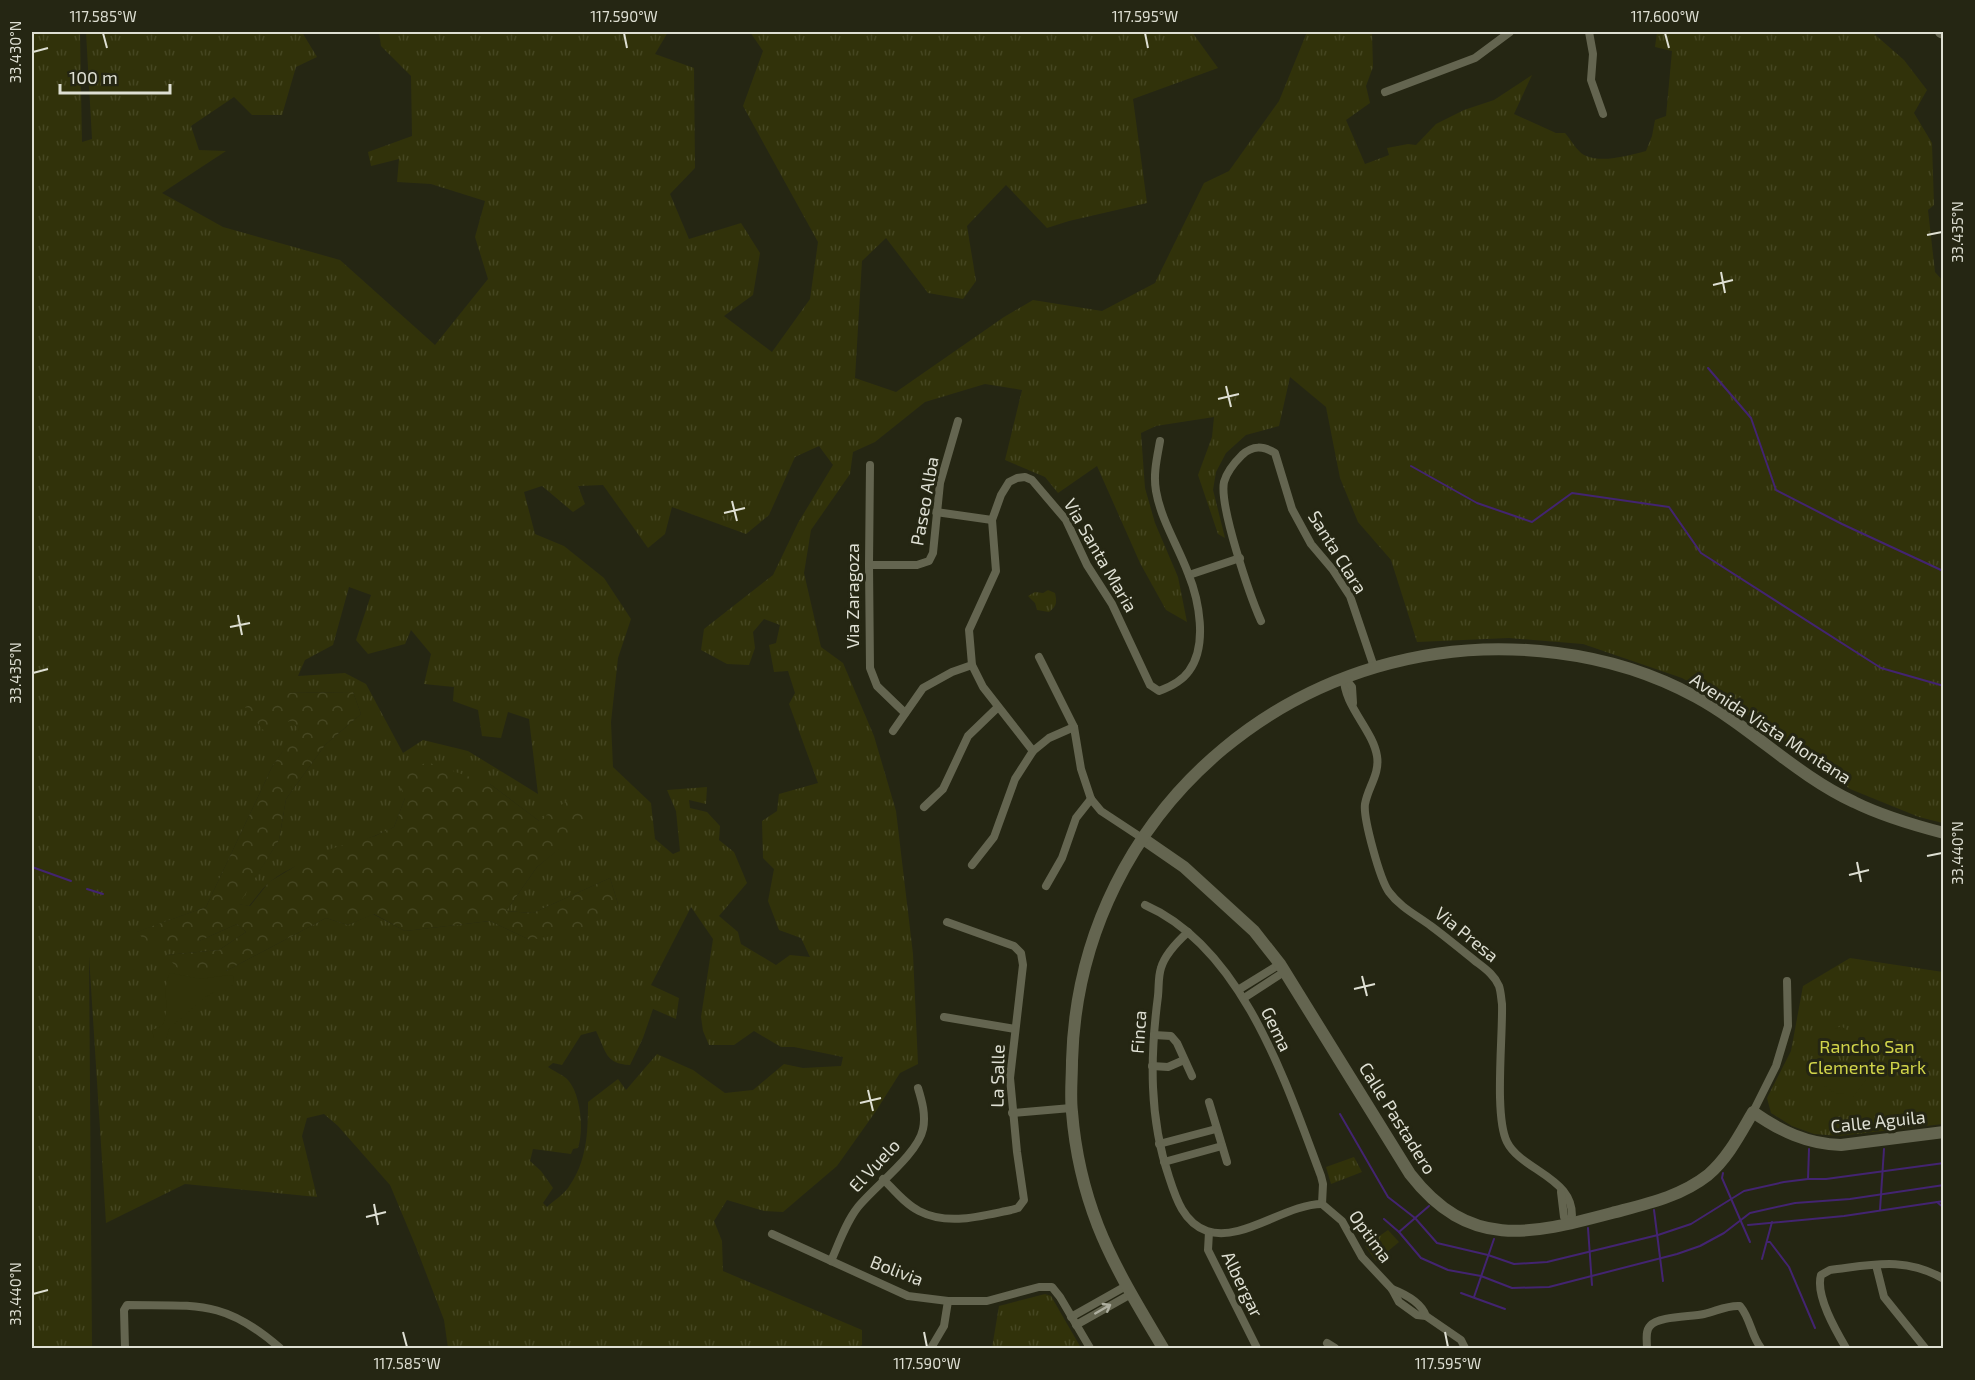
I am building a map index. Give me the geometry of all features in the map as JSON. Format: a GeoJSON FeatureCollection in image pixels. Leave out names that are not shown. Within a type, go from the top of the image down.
{"type":"FeatureCollection","features":[{"type":"Feature","properties":{"kind":"street"},"geometry":{"type":"LineString","coordinates":[[1384,92],[1475,58],[1510,32]]}},
{"type":"Feature","properties":{"kind":"street"},"geometry":{"type":"LineString","coordinates":[[1589,32],[1593,54],[1591,80],[1603,114]]}},
{"type":"Feature","properties":{"kind":"street","name":"Paseo Alba"},"geometry":{"type":"LineString","coordinates":[[868,565],[917,565],[929,561],[933,553],[940,483],[958,421]]}},
{"type":"Feature","properties":{"kind":"street","name":"Via Santa Maria"},"geometry":{"type":"LineString","coordinates":[[1033,751],[997,708],[972,665],[969,630],[996,571],[992,520],[1001,495],[1009,482],[1025,477],[1032,480],[1066,520],[1087,565],[1112,604],[1133,647],[1143,675],[1150,685],[1159,691],[1172,686],[1189,671],[1197,652],[1199,632],[1197,605],[1189,575],[1162,513],[1156,493],[1154,473],[1160,441]]}},
{"type":"Feature","properties":{"kind":"street","name":"Santa Clara"},"geometry":{"type":"LineString","coordinates":[[1261,621],[1251,599],[1224,500],[1224,482],[1232,465],[1249,449],[1264,447],[1275,453],[1292,509],[1311,544],[1333,570],[1350,596],[1374,667]]}},
{"type":"Feature","properties":{"kind":"street","name":"Via Zaragoza"},"geometry":{"type":"LineString","coordinates":[[870,465],[868,565],[870,668],[877,686],[905,713]]}},
{"type":"Feature","properties":{"kind":"street"},"geometry":{"type":"LineString","coordinates":[[936,512],[992,520]]}},
{"type":"Feature","properties":{"kind":"street"},"geometry":{"type":"LineString","coordinates":[[1189,575],[1240,558]]}},
{"type":"Feature","properties":{"kind":"street","name":"Avenida Vista Montana"},"geometry":{"type":"LineString","coordinates":[[1163,1348],[1129,1290],[1098,1224],[1077,1154],[1071,1108],[1073,1026],[1084,969],[1099,923],[1119,878],[1143,838],[1179,793],[1216,754],[1256,723],[1293,701],[1344,677],[1428,654],[1493,648],[1563,654],[1642,672],[1697,698],[1802,772],[1851,801],[1883,815],[1944,833]]}},
{"type":"Feature","properties":{"kind":"street","name":"Calle Pastadero"},"geometry":{"type":"LineString","coordinates":[[1039,657],[1074,728],[1081,769],[1091,799],[1101,811],[1184,867],[1254,931],[1282,968],[1410,1174],[1424,1192],[1468,1223],[1493,1230],[1539,1230],[1666,1199],[1692,1186],[1723,1161],[1753,1112],[1776,1066],[1788,1026],[1787,981]]}},
{"type":"Feature","properties":{"kind":"street"},"geometry":{"type":"LineString","coordinates":[[893,731],[923,688],[952,672],[972,665]]}},
{"type":"Feature","properties":{"kind":"street","name":"Via Presa"},"geometry":{"type":"LineString","coordinates":[[1344,677],[1346,695],[1353,704],[1377,754],[1375,779],[1365,808],[1386,889],[1396,901],[1490,972],[1500,988],[1503,1131],[1514,1153],[1545,1173],[1561,1188],[1564,1217],[1570,1224]]}},
{"type":"Feature","properties":{"kind":"street"},"geometry":{"type":"LineString","coordinates":[[924,807],[943,789],[968,736],[997,708]]}},
{"type":"Feature","properties":{"kind":"street"},"geometry":{"type":"LineString","coordinates":[[972,865],[994,837],[1015,779],[1033,751],[1049,738],[1074,728]]}},
{"type":"Feature","properties":{"kind":"street"},"geometry":{"type":"LineString","coordinates":[[1046,886],[1062,858],[1076,818],[1091,799]]}},
{"type":"Feature","properties":{"kind":"street","name":"Gema"},"geometry":{"type":"LineString","coordinates":[[1145,905],[1161,912],[1188,932],[1218,962],[1244,998],[1286,1085],[1321,1176],[1322,1203]]}},
{"type":"Feature","properties":{"kind":"street","name":"La Salle"},"geometry":{"type":"LineString","coordinates":[[883,1179],[919,1211],[953,1220],[1011,1210],[1018,1208],[1024,1200],[1012,1113],[1010,1078],[1023,965],[1021,953],[1014,946],[947,922]]}},
{"type":"Feature","properties":{"kind":"street","name":"Finca"},"geometry":{"type":"LineString","coordinates":[[1188,932],[1168,953],[1161,968],[1154,1035],[1152,1087],[1159,1144],[1175,1196],[1183,1212],[1199,1227],[1209,1232]]}},
{"type":"Feature","properties":{"kind":"street"},"geometry":{"type":"LineString","coordinates":[[1238,990],[1282,968]]}},
{"type":"Feature","properties":{"kind":"street"},"geometry":{"type":"LineString","coordinates":[[1244,998],[1282,968]]}},
{"type":"Feature","properties":{"kind":"street"},"geometry":{"type":"LineString","coordinates":[[944,1017],[1015,1029]]}},
{"type":"Feature","properties":{"kind":"street"},"geometry":{"type":"LineString","coordinates":[[1154,1035],[1171,1036],[1177,1043],[1192,1076]]}},
{"type":"Feature","properties":{"kind":"street"},"geometry":{"type":"LineString","coordinates":[[1152,1066],[1168,1067],[1184,1060]]}},
{"type":"Feature","properties":{"kind":"street","name":"El Vuelo"},"geometry":{"type":"LineString","coordinates":[[831,1261],[857,1208],[908,1156],[923,1131],[924,1108],[918,1088]]}},
{"type":"Feature","properties":{"kind":"street"},"geometry":{"type":"LineString","coordinates":[[1209,1102],[1227,1162]]}},
{"type":"Feature","properties":{"kind":"street"},"geometry":{"type":"LineString","coordinates":[[1012,1113],[1071,1108]]}},
{"type":"Feature","properties":{"kind":"street","name":"Calle Aguila"},"geometry":{"type":"LineString","coordinates":[[1753,1112],[1774,1127],[1807,1141],[1825,1144],[1841,1145],[1944,1132]]}},
{"type":"Feature","properties":{"kind":"street"},"geometry":{"type":"LineString","coordinates":[[1159,1144],[1216,1129]]}},
{"type":"Feature","properties":{"kind":"street"},"geometry":{"type":"LineString","coordinates":[[1164,1162],[1222,1146]]}},
{"type":"Feature","properties":{"kind":"street"},"geometry":{"type":"LineString","coordinates":[[1209,1232],[1226,1233],[1244,1229],[1296,1209],[1322,1203]]}},
{"type":"Feature","properties":{"kind":"street","name":"Optima"},"geometry":{"type":"LineString","coordinates":[[1322,1203],[1342,1221],[1362,1257],[1392,1289],[1399,1302],[1417,1315],[1426,1316],[1461,1340],[1465,1348]]}},
{"type":"Feature","properties":{"kind":"street","name":"Albergar"},"geometry":{"type":"LineString","coordinates":[[1209,1232],[1208,1250],[1257,1348]]}},
{"type":"Feature","properties":{"kind":"street","name":"Bolivia"},"geometry":{"type":"LineString","coordinates":[[772,1234],[908,1296],[948,1302],[987,1301],[1039,1287],[1052,1287],[1074,1321]]}},
{"type":"Feature","properties":{"kind":"street"},"geometry":{"type":"LineString","coordinates":[[1845,1348],[1828,1314],[1818,1283],[1821,1275],[1830,1270],[1901,1263],[1927,1269],[1944,1279]]}},
{"type":"Feature","properties":{"kind":"street"},"geometry":{"type":"LineString","coordinates":[[1876,1265],[1884,1297],[1925,1348]]}},
{"type":"Feature","properties":{"kind":"street"},"geometry":{"type":"LineString","coordinates":[[1090,1348],[1074,1321],[1129,1290]]}},
{"type":"Feature","properties":{"kind":"street"},"geometry":{"type":"LineString","coordinates":[[931,1348],[944,1326],[948,1302]]}},
{"type":"Feature","properties":{"kind":"street"},"geometry":{"type":"LineString","coordinates":[[1647,1348],[1649,1326],[1657,1321],[1705,1314],[1731,1305],[1740,1306],[1747,1315],[1761,1348]]}},
{"type":"Feature","properties":{"kind":"street"},"geometry":{"type":"LineString","coordinates":[[125,1348],[125,1306],[195,1306],[221,1311],[241,1319],[259,1330],[280,1348]]}},
{"type":"Feature","properties":{"kind":"street"},"geometry":{"type":"LineString","coordinates":[[1327,1342],[1335,1348]]}},
{"type":"Feature","properties":{"kind":"green space"},"geometry":{"type":"Polygon","coordinates":[[[32,32],[80,32],[82,142],[92,139],[86,32],[302,32],[317,57],[296,67],[282,115],[252,115],[234,97],[191,126],[199,150],[226,151],[162,193],[223,227],[340,260],[435,345],[488,279],[475,237],[485,201],[431,184],[397,182],[399,159],[371,166],[368,152],[412,136],[411,76],[381,46],[379,32],[668,32],[655,54],[694,68],[695,168],[670,194],[689,239],[741,223],[760,253],[753,295],[724,316],[772,352],[810,299],[818,242],[743,106],[763,51],[750,32],[1192,32],[1218,68],[1133,99],[1147,203],[1047,228],[1006,185],[967,226],[976,281],[963,299],[928,293],[886,238],[862,261],[855,378],[896,392],[1004,317],[1033,300],[1102,311],[1155,283],[1204,183],[1229,171],[1279,101],[1307,32],[1372,32],[1373,67],[1366,86],[1370,103],[1346,120],[1365,164],[1389,155],[1387,148],[1408,144],[1416,145],[1436,124],[1464,110],[1494,100],[1532,75],[1514,114],[1556,133],[1565,133],[1579,151],[1591,158],[1615,158],[1646,151],[1655,120],[1666,116],[1672,51],[1655,47],[1657,32],[1872,32],[1904,60],[1927,90],[1914,113],[1932,143],[1934,205],[1928,210],[1935,272],[1944,282],[1943,823],[1919,817],[1850,789],[1753,718],[1682,678],[1583,644],[1509,638],[1417,642],[1391,560],[1358,522],[1340,478],[1326,407],[1290,377],[1279,426],[1246,435],[1226,453],[1216,472],[1213,490],[1225,538],[1218,534],[1198,475],[1212,437],[1214,417],[1156,426],[1141,433],[1145,488],[1155,523],[1178,577],[1187,622],[1166,610],[1140,563],[1097,466],[1058,493],[1045,477],[1005,460],[1022,390],[985,384],[925,402],[875,442],[853,452],[850,474],[811,530],[804,573],[821,647],[843,663],[874,736],[896,811],[913,954],[918,1064],[900,1073],[837,1166],[783,1212],[764,1211],[727,1200],[714,1221],[722,1241],[723,1271],[862,1330],[862,1345],[857,1348],[448,1348],[444,1320],[390,1185],[338,1126],[324,1114],[307,1118],[302,1136],[317,1197],[185,1184],[106,1223],[89,956],[92,1348],[32,1348],[32,32]],[[819,446],[795,457],[769,515],[746,534],[672,507],[665,534],[648,548],[603,485],[578,486],[585,504],[573,512],[542,486],[524,492],[535,534],[564,546],[604,578],[631,619],[618,658],[611,722],[613,767],[651,803],[655,839],[673,854],[680,851],[676,811],[667,790],[707,787],[706,804],[689,800],[690,808],[707,812],[720,826],[719,840],[734,852],[747,883],[719,916],[738,932],[741,944],[776,965],[790,955],[810,957],[801,938],[779,930],[768,901],[774,869],[763,858],[762,821],[777,811],[779,794],[818,783],[789,704],[795,693],[788,671],[774,672],[769,645],[776,643],[780,625],[764,619],[753,632],[755,648],[749,665],[727,664],[701,650],[704,629],[773,575],[798,523],[833,465],[819,446]],[[349,587],[333,645],[305,660],[298,676],[345,673],[366,684],[403,753],[423,740],[468,751],[538,794],[529,719],[508,712],[501,738],[482,736],[478,710],[453,701],[454,687],[424,684],[431,654],[411,630],[405,644],[368,654],[356,640],[371,595],[349,587]],[[353,692],[286,693],[290,721],[299,728],[272,767],[206,907],[137,932],[199,941],[237,924],[246,932],[219,950],[166,955],[226,971],[326,918],[348,925],[373,914],[405,931],[490,921],[530,940],[618,904],[610,878],[533,913],[506,911],[537,867],[597,817],[539,821],[490,784],[405,798],[394,827],[284,872],[262,889],[249,906],[238,904],[279,840],[286,799],[325,745],[361,714],[353,692]],[[691,907],[651,985],[679,998],[676,1019],[653,1009],[630,1065],[616,1062],[607,1055],[596,1031],[581,1035],[562,1065],[553,1063],[548,1067],[566,1078],[572,1086],[580,1113],[581,1132],[578,1148],[573,1149],[571,1154],[533,1149],[530,1161],[541,1171],[553,1188],[543,1203],[547,1207],[566,1191],[583,1158],[587,1136],[588,1102],[618,1079],[626,1090],[657,1054],[693,1070],[725,1093],[753,1090],[784,1064],[803,1068],[841,1066],[843,1057],[794,1047],[781,1047],[754,1031],[734,1045],[709,1045],[703,1031],[701,1017],[713,939],[691,907]]]}},
{"type":"Feature","properties":{"kind":"green space"},"geometry":{"type":"Polygon","coordinates":[[[1048,590],[1055,593],[1055,606],[1049,612],[1037,610],[1035,603],[1028,596],[1035,592],[1043,593],[1048,590]]]}},
{"type":"Feature","properties":{"kind":"green space"},"geometry":{"type":"Polygon","coordinates":[[[353,692],[361,714],[325,745],[286,799],[279,840],[239,904],[250,906],[269,882],[294,867],[299,858],[375,836],[394,827],[405,798],[396,778],[427,762],[490,784],[539,821],[571,798],[598,818],[537,867],[506,911],[533,913],[610,878],[618,904],[579,931],[530,940],[490,921],[405,931],[374,914],[348,925],[326,918],[226,971],[184,976],[166,955],[219,950],[246,932],[237,924],[199,941],[150,944],[136,932],[206,907],[272,767],[298,728],[290,721],[263,730],[245,707],[286,693],[353,692]]]}},
{"type":"Feature","properties":{"kind":"green space","name":"Rancho San Clemente Park"},"geometry":{"type":"Polygon","coordinates":[[[1850,958],[1943,972],[1943,1124],[1839,1136],[1814,1134],[1792,1126],[1771,1113],[1767,1098],[1791,1051],[1803,986],[1850,958]]]}},
{"type":"Feature","properties":{"kind":"green space"},"geometry":{"type":"Polygon","coordinates":[[[170,973],[200,979],[229,975],[233,976],[234,984],[225,991],[216,991],[204,998],[169,1029],[166,1038],[154,1038],[152,1030],[162,1026],[165,1019],[166,986],[170,973]]]}},
{"type":"Feature","properties":{"kind":"green space"},"geometry":{"type":"Polygon","coordinates":[[[1841,1026],[1868,1044],[1858,1056],[1834,1038],[1834,1030],[1841,1026]]]}},
{"type":"Feature","properties":{"kind":"green space"},"geometry":{"type":"Polygon","coordinates":[[[1838,1060],[1845,1064],[1854,1063],[1867,1074],[1868,1077],[1853,1097],[1844,1093],[1836,1094],[1822,1084],[1822,1080],[1838,1060]]]}},
{"type":"Feature","properties":{"kind":"green space"},"geometry":{"type":"Polygon","coordinates":[[[1354,1157],[1362,1172],[1331,1184],[1326,1167],[1354,1157]]]}},
{"type":"Feature","properties":{"kind":"green space"},"geometry":{"type":"Polygon","coordinates":[[[1388,1230],[1399,1242],[1376,1261],[1365,1246],[1388,1230]]]}},
{"type":"Feature","properties":{"kind":"green space"},"geometry":{"type":"Polygon","coordinates":[[[1045,1294],[1051,1296],[1081,1348],[992,1348],[999,1306],[1045,1294]]]}},
{"type":"Feature","properties":{"kind":"waterway"},"geometry":{"type":"LineString","coordinates":[[1708,368],[1751,418],[1776,490],[1944,573]]}},
{"type":"Feature","properties":{"kind":"waterway"},"geometry":{"type":"LineString","coordinates":[[1411,466],[1477,503],[1532,522],[1572,493],[1669,507],[1701,553],[1881,668],[1944,686]]}},
{"type":"Feature","properties":{"kind":"waterway"},"geometry":{"type":"LineString","coordinates":[[32,867],[71,881]]}},
{"type":"Feature","properties":{"kind":"waterway"},"geometry":{"type":"LineString","coordinates":[[87,889],[103,894]]}},
{"type":"Feature","properties":{"kind":"waterway"},"geometry":{"type":"LineString","coordinates":[[1340,1114],[1388,1197],[1415,1218],[1437,1243],[1488,1255],[1514,1264],[1547,1262],[1658,1235],[1691,1224],[1744,1191],[1784,1182],[1826,1179],[1944,1163]]}},
{"type":"Feature","properties":{"kind":"waterway"},"geometry":{"type":"LineString","coordinates":[[1808,1179],[1809,1149]]}},
{"type":"Feature","properties":{"kind":"waterway"},"geometry":{"type":"LineString","coordinates":[[1880,1210],[1884,1149]]}},
{"type":"Feature","properties":{"kind":"waterway"},"geometry":{"type":"LineString","coordinates":[[1723,1173],[1722,1178],[1750,1242]]}},
{"type":"Feature","properties":{"kind":"waterway"},"geometry":{"type":"LineString","coordinates":[[1384,1219],[1399,1232],[1421,1258],[1448,1270],[1481,1276],[1512,1288],[1549,1287],[1700,1246],[1724,1233],[1750,1213],[1795,1203],[1850,1199],[1944,1185]]}},
{"type":"Feature","properties":{"kind":"waterway"},"geometry":{"type":"LineString","coordinates":[[1748,1225],[1844,1216],[1944,1201]]}},
{"type":"Feature","properties":{"kind":"waterway"},"geometry":{"type":"LineString","coordinates":[[1937,1202],[1944,1208]]}},
{"type":"Feature","properties":{"kind":"waterway"},"geometry":{"type":"LineString","coordinates":[[1399,1232],[1429,1206]]}},
{"type":"Feature","properties":{"kind":"waterway"},"geometry":{"type":"LineString","coordinates":[[1654,1210],[1663,1281]]}},
{"type":"Feature","properties":{"kind":"waterway"},"geometry":{"type":"LineString","coordinates":[[1762,1259],[1772,1222]]}},
{"type":"Feature","properties":{"kind":"waterway"},"geometry":{"type":"LineString","coordinates":[[1588,1228],[1592,1285]]}},
{"type":"Feature","properties":{"kind":"waterway"},"geometry":{"type":"LineString","coordinates":[[1474,1297],[1494,1239]]}},
{"type":"Feature","properties":{"kind":"waterway"},"geometry":{"type":"LineString","coordinates":[[1767,1242],[1770,1242],[1789,1267],[1815,1328]]}},
{"type":"Feature","properties":{"kind":"waterway"},"geometry":{"type":"LineString","coordinates":[[1461,1293],[1505,1309]]}}]}
